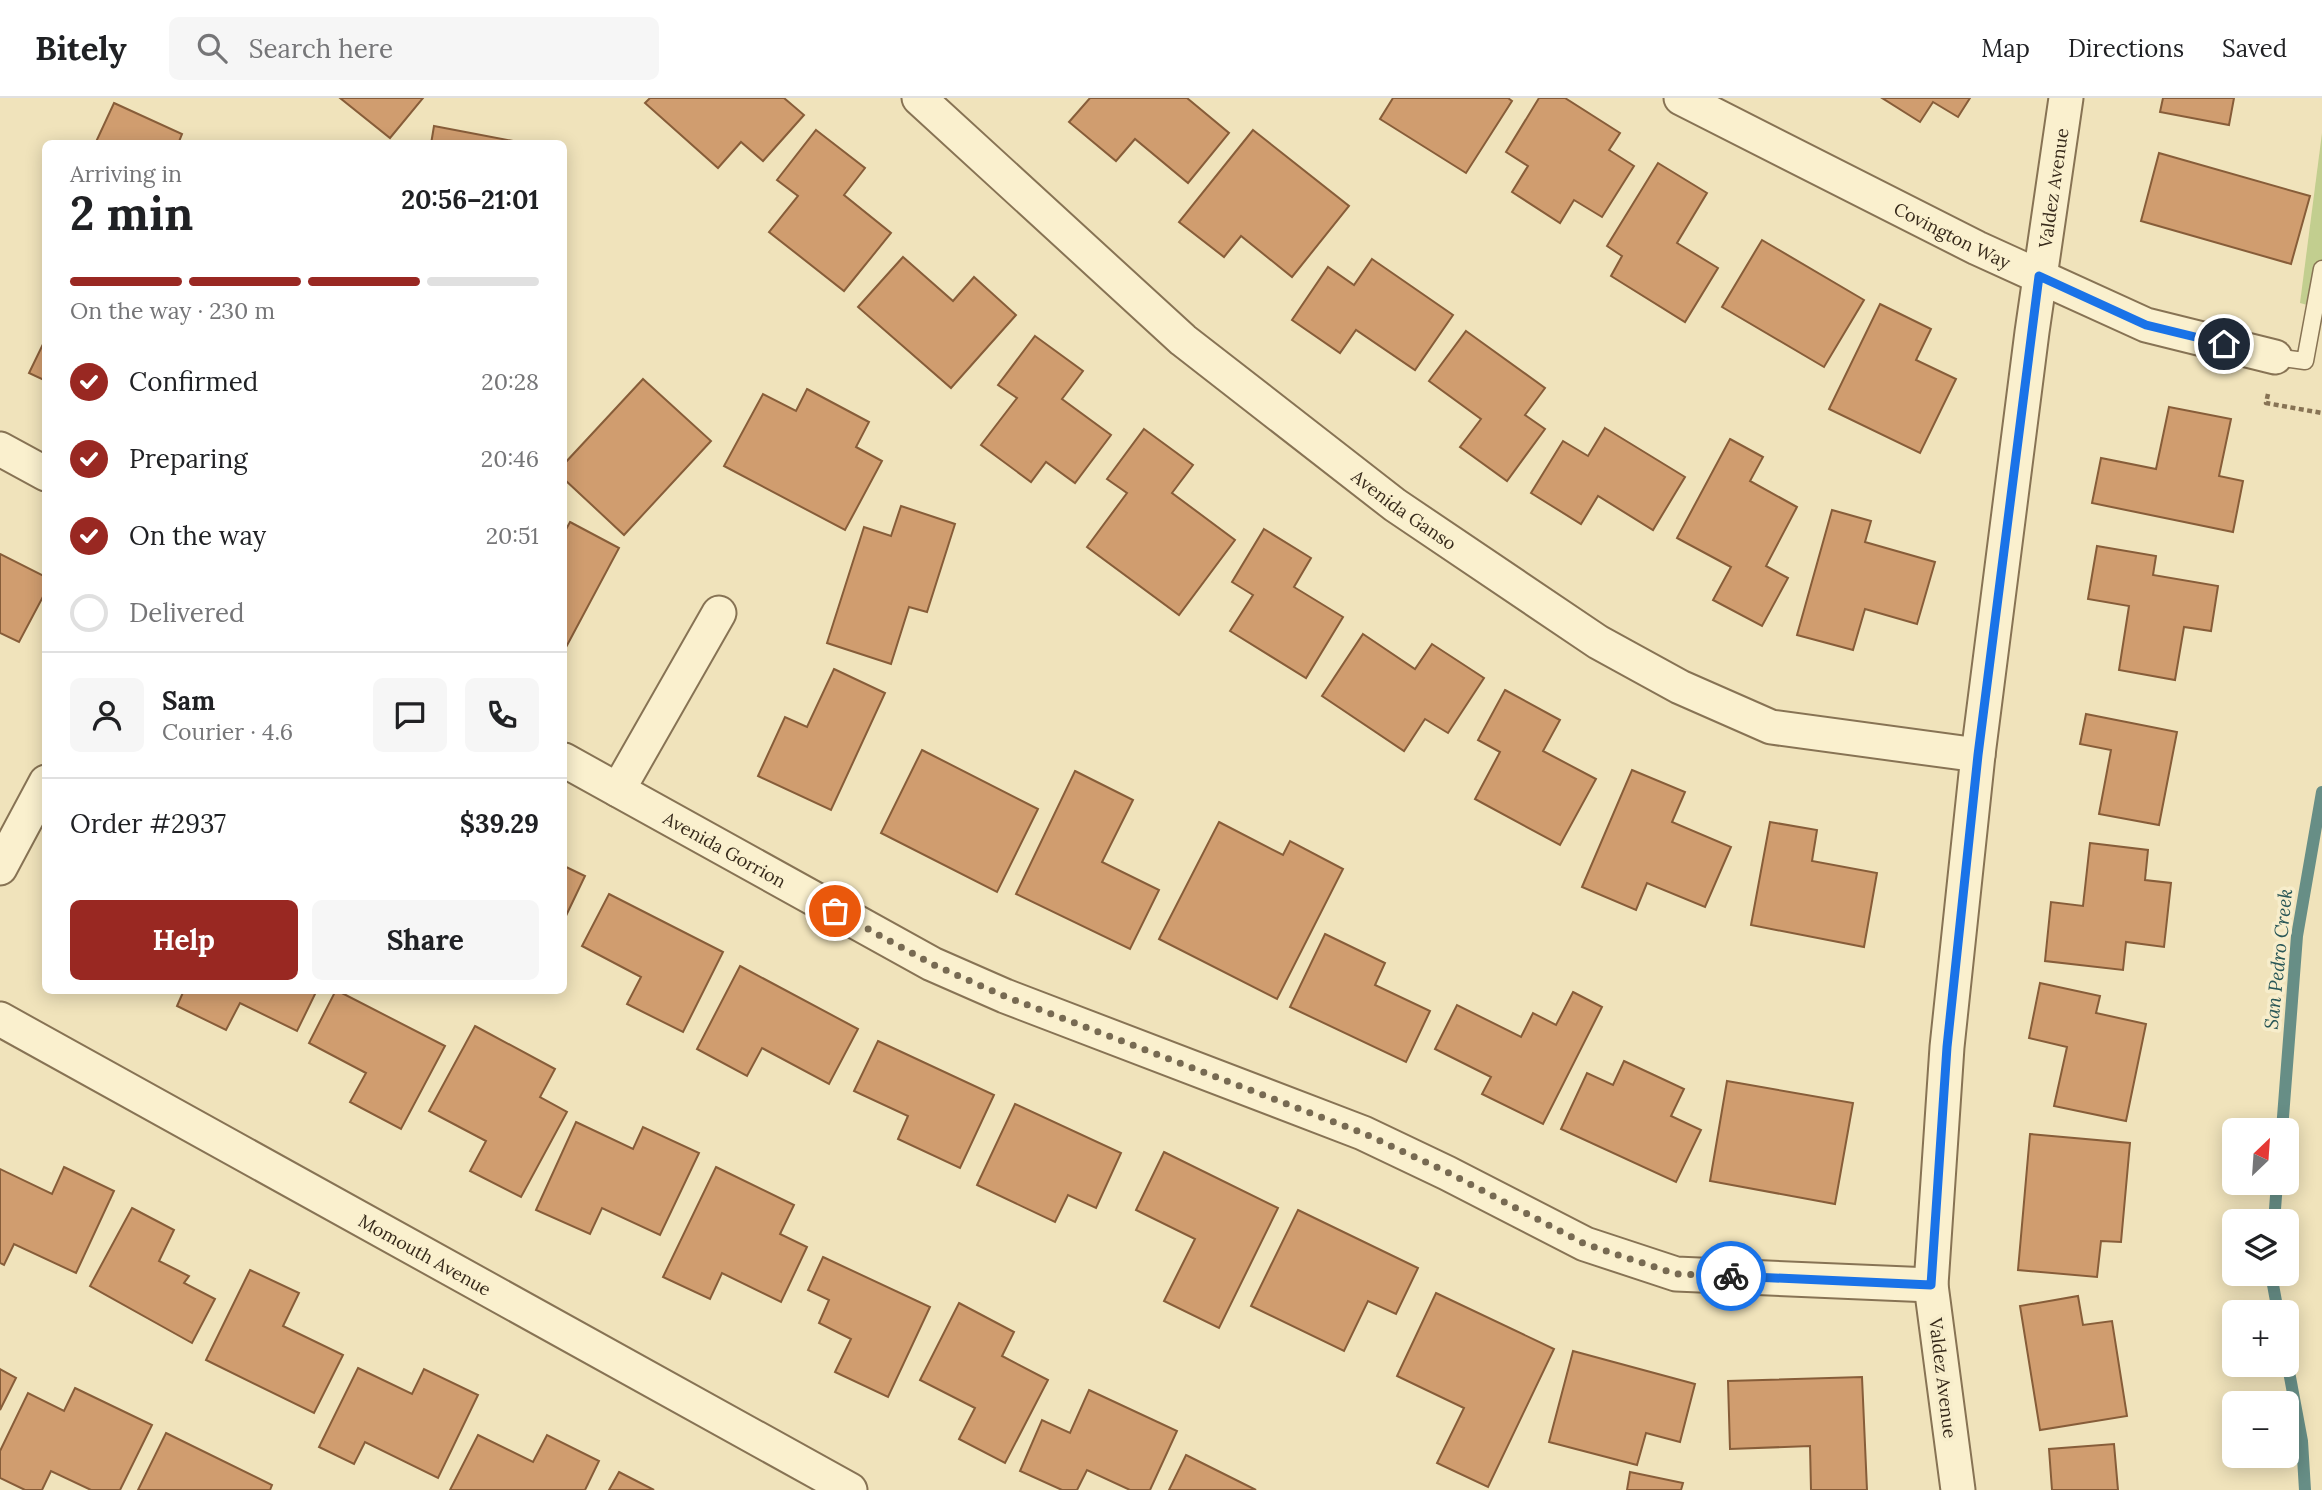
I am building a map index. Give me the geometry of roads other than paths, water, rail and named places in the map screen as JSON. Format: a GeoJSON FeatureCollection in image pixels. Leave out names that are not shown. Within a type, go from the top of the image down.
{"type":"FeatureCollection","features":[{"type":"Feature","properties":{"kind":"street","name":"Avenida Ganso"},"geometry":{"type":"LineString","coordinates":[[919,98],[1183,340],[1395,505],[1598,642],[1680,687],[1771,727],[1978,755]]}},
{"type":"Feature","properties":{"kind":"street","name":"Covington Way"},"geometry":{"type":"LineString","coordinates":[[1681,98],[1977,248],[2146,325],[2275,356]]}},
{"type":"Feature","properties":{"kind":"street","name":"Valdez Avenue"},"geometry":{"type":"LineString","coordinates":[[1958,1490],[1931,1285],[1947,1047],[1978,755],[2039,276],[2066,98]]}},
{"type":"Feature","properties":{"kind":"street"},"geometry":{"type":"LineString","coordinates":[[0,449],[42,472]]}},
{"type":"Feature","properties":{"kind":"street"},"geometry":{"type":"LineString","coordinates":[[618,790],[719,613]]}},
{"type":"Feature","properties":{"kind":"street","name":"Avenida Gorrion"},"geometry":{"type":"LineString","coordinates":[[567,762],[932,964],[1017,1001],[1363,1133],[1447,1172],[1585,1244],[1676,1274],[1931,1285]]}},
{"type":"Feature","properties":{"kind":"street"},"geometry":{"type":"LineString","coordinates":[[0,868],[42,789]]}},
{"type":"Feature","properties":{"kind":"street","name":"Momouth Avenue"},"geometry":{"type":"LineString","coordinates":[[0,1019],[850,1490]]}},
{"type":"Feature","properties":{"kind":"lane"},"geometry":{"type":"LineString","coordinates":[[2275,356],[2305,361],[2322,269]]}},
{"type":"Feature","properties":{"kind":"waterway","name":"San Pedro Creek"},"geometry":{"type":"LineString","coordinates":[[2283,1118],[2297,936],[2322,792]]}},
{"type":"Feature","properties":{"kind":"waterway","name":"San Pedro Creek"},"geometry":{"type":"LineString","coordinates":[[2275,1209],[2276,1195]]}},
{"type":"Feature","properties":{"kind":"waterway","name":"San Pedro Creek"},"geometry":{"type":"LineString","coordinates":[[2273,1286],[2276,1300]]}},
{"type":"Feature","properties":{"kind":"waterway","name":"San Pedro Creek"},"geometry":{"type":"LineString","coordinates":[[2290,1377],[2302,1441],[2305,1490]]}}]}
